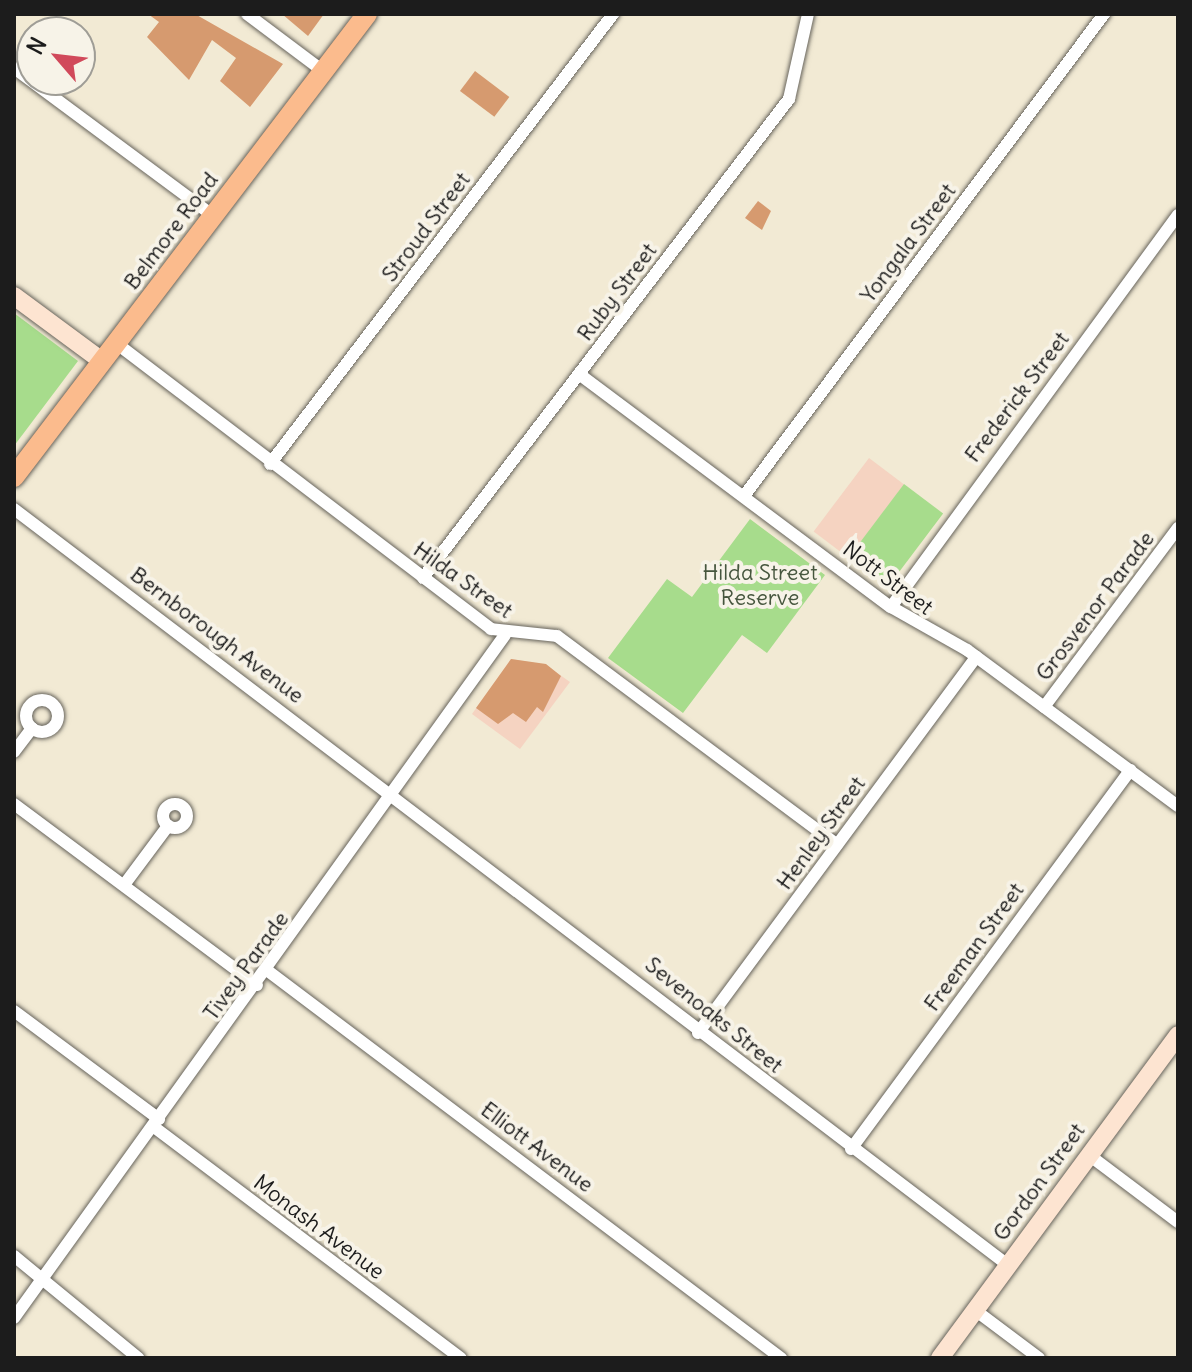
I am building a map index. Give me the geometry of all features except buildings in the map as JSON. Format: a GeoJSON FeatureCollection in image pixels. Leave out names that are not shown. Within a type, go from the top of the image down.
{"type":"FeatureCollection","features":[{"type":"Feature","properties":{"kind":"main road","name":"Belmore Road"},"geometry":{"type":"LineString","coordinates":[[14,477],[367,14]]}},
{"type":"Feature","properties":{"kind":"street"},"geometry":{"type":"LineString","coordinates":[[247,14],[323,71]]}},
{"type":"Feature","properties":{"kind":"street","name":"Stroud Street"},"geometry":{"type":"LineString","coordinates":[[270,464],[613,14]]}},
{"type":"Feature","properties":{"kind":"street","name":"Ruby Street"},"geometry":{"type":"LineString","coordinates":[[423,578],[789,99],[808,14]]}},
{"type":"Feature","properties":{"kind":"street","name":"Yongala Street"},"geometry":{"type":"LineString","coordinates":[[744,496],[1104,14]]}},
{"type":"Feature","properties":{"kind":"street"},"geometry":{"type":"LineString","coordinates":[[14,68],[213,216]]}},
{"type":"Feature","properties":{"kind":"street","name":"Frederick Street"},"geometry":{"type":"LineString","coordinates":[[891,607],[1178,215]]}},
{"type":"Feature","properties":{"kind":"street"},"geometry":{"type":"LineString","coordinates":[[14,296],[110,352]]}},
{"type":"Feature","properties":{"kind":"street","name":"Hilda Street"},"geometry":{"type":"LineString","coordinates":[[110,352],[152,376],[423,578],[505,635],[557,636],[837,845]]}},
{"type":"Feature","properties":{"kind":"street","name":"Nott Street"},"geometry":{"type":"LineString","coordinates":[[579,374],[891,607],[976,657],[1178,806]]}},
{"type":"Feature","properties":{"kind":"street","name":"Bernborough Avenue"},"geometry":{"type":"LineString","coordinates":[[14,509],[395,795]]}},
{"type":"Feature","properties":{"kind":"street","name":"Grosvenor Parade"},"geometry":{"type":"LineString","coordinates":[[1044,707],[1178,528]]}},
{"type":"Feature","properties":{"kind":"street","name":"Tivey Parade"},"geometry":{"type":"LineString","coordinates":[[14,1318],[395,795],[505,635]]}},
{"type":"Feature","properties":{"kind":"street","name":"Henley Street"},"geometry":{"type":"LineString","coordinates":[[698,1033],[976,657]]}},
{"type":"Feature","properties":{"kind":"street"},"geometry":{"type":"LineString","coordinates":[[14,752],[32,728]]}},
{"type":"Feature","properties":{"kind":"street","name":"Freeman Street"},"geometry":{"type":"LineString","coordinates":[[851,1149],[1130,770]]}},
{"type":"Feature","properties":{"kind":"street","name":"Sevenoaks Street"},"geometry":{"type":"LineString","coordinates":[[395,795],[657,992],[698,1033],[1008,1265]]}},
{"type":"Feature","properties":{"kind":"street"},"geometry":{"type":"LineString","coordinates":[[14,804],[257,985]]}},
{"type":"Feature","properties":{"kind":"street"},"geometry":{"type":"LineString","coordinates":[[124,885],[168,826]]}},
{"type":"Feature","properties":{"kind":"street","name":"Elliott Avenue"},"geometry":{"type":"LineString","coordinates":[[268,971],[781,1358]]}},
{"type":"Feature","properties":{"kind":"street","name":"Monash Avenue"},"geometry":{"type":"LineString","coordinates":[[14,1011],[461,1358]]}},
{"type":"Feature","properties":{"kind":"street","name":"Gordon Street"},"geometry":{"type":"LineString","coordinates":[[940,1358],[1178,1035]]}},
{"type":"Feature","properties":{"kind":"street"},"geometry":{"type":"LineString","coordinates":[[1089,1155],[1178,1222]]}},
{"type":"Feature","properties":{"kind":"street"},"geometry":{"type":"LineString","coordinates":[[14,1256],[138,1358]]}},
{"type":"Feature","properties":{"kind":"street"},"geometry":{"type":"LineString","coordinates":[[975,1310],[1039,1358]]}},
{"type":"Feature","properties":{"kind":"shaded area"},"geometry":{"type":"Polygon","coordinates":[[[869,458],[904,484],[849,558],[814,531],[869,458]]]}},
{"type":"Feature","properties":{"kind":"shaded area"},"geometry":{"type":"Polygon","coordinates":[[[511,659],[546,665],[570,682],[520,749],[472,714],[511,659]]]}},
{"type":"Feature","properties":{"kind":"green space"},"geometry":{"type":"Polygon","coordinates":[[[14,313],[78,361],[14,446],[14,313]]]}},
{"type":"Feature","properties":{"kind":"green space"},"geometry":{"type":"Polygon","coordinates":[[[904,484],[943,513],[888,587],[849,557],[904,484]]]}},
{"type":"Feature","properties":{"kind":"green space","name":"Hilda Street Reserve"},"geometry":{"type":"Polygon","coordinates":[[[750,519],[825,575],[767,653],[742,635],[683,713],[608,658],[667,579],[692,597],[750,519]]]}}]}
